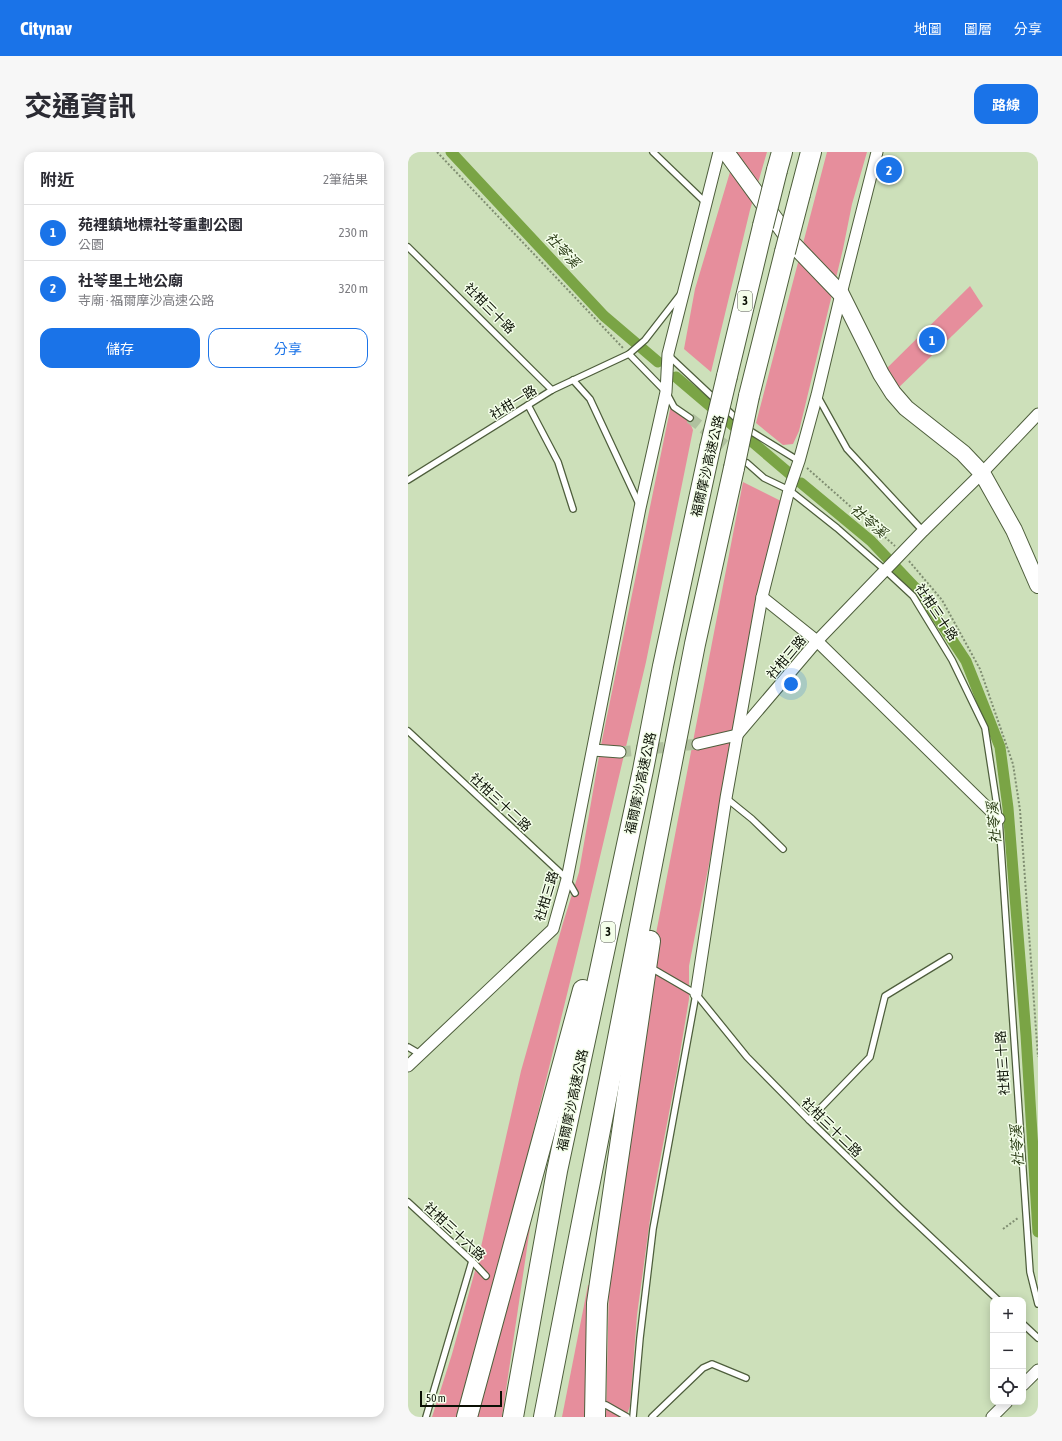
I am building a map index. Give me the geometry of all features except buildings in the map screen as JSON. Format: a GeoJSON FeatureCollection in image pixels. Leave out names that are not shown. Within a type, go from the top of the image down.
{"type":"FeatureCollection","features":[{"type":"Feature","properties":{"kind":"highway","name":"福爾摩沙高速公路"},"geometry":{"type":"LineString","coordinates":[[544,1417],[688,684],[741,465],[749,396],[811,152]]}},
{"type":"Feature","properties":{"kind":"highway","name":"福爾摩沙高速公路"},"geometry":{"type":"LineString","coordinates":[[513,1417],[557,1171],[643,770],[663,666],[710,448],[780,161]]}},
{"type":"Feature","properties":{"kind":"highway"},"geometry":{"type":"LineString","coordinates":[[601,1411],[598,1303],[688,684]]}},
{"type":"Feature","properties":{"kind":"highway"},"geometry":{"type":"LineString","coordinates":[[467,1417],[643,770]]}},
{"type":"Feature","properties":{"kind":"street","name":"社柑三路"},"geometry":{"type":"LineString","coordinates":[[408,1066],[552,929],[567,879],[640,508],[666,392],[668,354],[719,152]]}},
{"type":"Feature","properties":{"kind":"street"},"geometry":{"type":"LineString","coordinates":[[726,152],[793,244],[840,294],[881,374],[894,393],[906,408],[963,453],[982,473],[1014,530],[1038,585]]}},
{"type":"Feature","properties":{"kind":"street"},"geometry":{"type":"LineString","coordinates":[[696,994],[726,798],[762,597],[789,490],[799,461],[817,395],[840,294],[877,152]]}},
{"type":"Feature","properties":{"kind":"street"},"geometry":{"type":"LineString","coordinates":[[902,553],[982,473],[1038,414]]}},
{"type":"Feature","properties":{"kind":"street","name":"社柑三路"},"geometry":{"type":"LineString","coordinates":[[737,735],[817,641],[902,553]]}},
{"type":"Feature","properties":{"kind":"street"},"geometry":{"type":"LineString","coordinates":[[762,597],[817,641],[999,819]]}},
{"type":"Feature","properties":{"kind":"street"},"geometry":{"type":"LineString","coordinates":[[698,744],[737,735]]}},
{"type":"Feature","properties":{"kind":"street"},"geometry":{"type":"LineString","coordinates":[[593,750],[620,752]]}},
{"type":"Feature","properties":{"kind":"street"},"geometry":{"type":"LineString","coordinates":[[1026,1382],[1038,1370]]}},
{"type":"Feature","properties":{"kind":"street"},"geometry":{"type":"LineString","coordinates":[[995,1416],[1004,1405]]}},
{"type":"Feature","properties":{"kind":"lane"},"geometry":{"type":"LineString","coordinates":[[653,152],[707,204]]}},
{"type":"Feature","properties":{"kind":"lane","name":"社柑三十路"},"geometry":{"type":"LineString","coordinates":[[408,247],[552,390]]}},
{"type":"Feature","properties":{"kind":"lane"},"geometry":{"type":"LineString","coordinates":[[684,290],[640,345],[631,352],[666,392],[674,407],[690,418]]}},
{"type":"Feature","properties":{"kind":"lane","name":"社柑一路"},"geometry":{"type":"LineString","coordinates":[[408,480],[552,390],[631,352]]}},
{"type":"Feature","properties":{"kind":"lane"},"geometry":{"type":"LineString","coordinates":[[668,354],[752,432],[799,461]]}},
{"type":"Feature","properties":{"kind":"lane"},"geometry":{"type":"LineString","coordinates":[[573,380],[590,399],[640,508]]}},
{"type":"Feature","properties":{"kind":"lane"},"geometry":{"type":"LineString","coordinates":[[817,395],[847,449],[923,531]]}},
{"type":"Feature","properties":{"kind":"lane"},"geometry":{"type":"LineString","coordinates":[[528,405],[558,462],[573,508]]}},
{"type":"Feature","properties":{"kind":"lane","name":"社柑三十路"},"geometry":{"type":"LineString","coordinates":[[741,465],[789,490],[837,528],[886,570],[913,596],[952,660],[985,728],[999,819],[1030,1272],[1038,1304]]}},
{"type":"Feature","properties":{"kind":"lane","name":"社柑三十二路"},"geometry":{"type":"LineString","coordinates":[[408,731],[567,879],[575,893]]}},
{"type":"Feature","properties":{"kind":"lane"},"geometry":{"type":"LineString","coordinates":[[726,798],[752,819],[783,849]]}},
{"type":"Feature","properties":{"kind":"lane"},"geometry":{"type":"LineString","coordinates":[[809,1120],[870,1057],[885,996],[949,957]]}},
{"type":"Feature","properties":{"kind":"lane","name":"社柑三十二路"},"geometry":{"type":"LineString","coordinates":[[653,969],[696,994],[747,1057],[809,1120],[995,1297]]}},
{"type":"Feature","properties":{"kind":"lane"},"geometry":{"type":"LineString","coordinates":[[633,1417],[640,1338],[653,1229],[696,994]]}},
{"type":"Feature","properties":{"kind":"lane"},"geometry":{"type":"LineString","coordinates":[[408,1048],[420,1054]]}},
{"type":"Feature","properties":{"kind":"lane","name":"社柑三十六路"},"geometry":{"type":"LineString","coordinates":[[408,1202],[472,1261],[486,1276]]}},
{"type":"Feature","properties":{"kind":"lane"},"geometry":{"type":"LineString","coordinates":[[426,1417],[472,1261]]}},
{"type":"Feature","properties":{"kind":"lane"},"geometry":{"type":"LineString","coordinates":[[1026,1327],[1038,1338]]}},
{"type":"Feature","properties":{"kind":"lane"},"geometry":{"type":"LineString","coordinates":[[652,1417],[703,1368],[712,1364],[746,1378]]}},
{"type":"Feature","properties":{"kind":"lane"},"geometry":{"type":"LineString","coordinates":[[601,1411],[627,1417]]}},
{"type":"Feature","properties":{"kind":"path"},"geometry":{"type":"LineString","coordinates":[[437,152],[631,352]]}},
{"type":"Feature","properties":{"kind":"path"},"geometry":{"type":"LineString","coordinates":[[799,461],[902,553]]}},
{"type":"Feature","properties":{"kind":"path"},"geometry":{"type":"LineString","coordinates":[[1003,1229],[1026,1212]]}},
{"type":"Feature","properties":{"kind":"shaded area"},"geometry":{"type":"Polygon","coordinates":[[[736,152],[767,152],[750,210],[711,372],[684,349],[695,289],[736,152]]]}},
{"type":"Feature","properties":{"kind":"shaded area"},"geometry":{"type":"Polygon","coordinates":[[[827,152],[867,152],[852,204],[843,249],[799,431],[793,444],[783,445],[756,423],[827,152]]]}},
{"type":"Feature","properties":{"kind":"shaded area"},"geometry":{"type":"Polygon","coordinates":[[[970,286],[983,306],[893,393],[881,374],[970,286]]]}},
{"type":"Feature","properties":{"kind":"shaded area"},"geometry":{"type":"Polygon","coordinates":[[[671,405],[686,413],[693,430],[646,662],[582,933],[521,1182],[456,1417],[432,1417],[452,1354],[478,1260],[521,1071],[579,872],[601,745],[671,405]]]}},
{"type":"Feature","properties":{"kind":"shaded area"},"geometry":{"type":"Polygon","coordinates":[[[743,482],[781,501],[755,600],[732,747],[689,966],[689,999],[653,1197],[637,1315],[630,1406],[626,1417],[606,1417],[610,1239],[638,1027],[743,482]]]}},
{"type":"Feature","properties":{"kind":"shaded area"},"geometry":{"type":"Polygon","coordinates":[[[531,1221],[502,1417],[474,1417],[518,1250],[531,1221]]]}},
{"type":"Feature","properties":{"kind":"shaded area"},"geometry":{"type":"Polygon","coordinates":[[[588,1285],[592,1285],[588,1417],[562,1417],[588,1285]]]}},
{"type":"Feature","properties":{"kind":"waterway","name":"社苓溪"},"geometry":{"type":"LineString","coordinates":[[451,152],[604,316],[658,362]]}},
{"type":"Feature","properties":{"kind":"waterway","name":"社苓溪"},"geometry":{"type":"LineString","coordinates":[[676,377],[790,474]]}},
{"type":"Feature","properties":{"kind":"waterway","name":"社苓溪"},"geometry":{"type":"LineString","coordinates":[[801,483],[871,541],[923,596],[966,661],[1000,747],[1008,808],[1026,1035],[1038,1232]]}},
{"type":"Feature","properties":{"kind":"tunnel"},"geometry":{"type":"LineString","coordinates":[[690,418],[739,456]]}},
{"type":"Feature","properties":{"kind":"tunnel"},"geometry":{"type":"LineString","coordinates":[[620,752],[698,744]]}},
{"type":"Feature","properties":{"kind":"place","name":"社苓里土地公廟"},"geometry":{"type":"Point","coordinates":[889,170]}},
{"type":"Feature","properties":{"kind":"place","name":"苑裡鎮地標社苓重劃公園"},"geometry":{"type":"Point","coordinates":[932,340]}}]}
